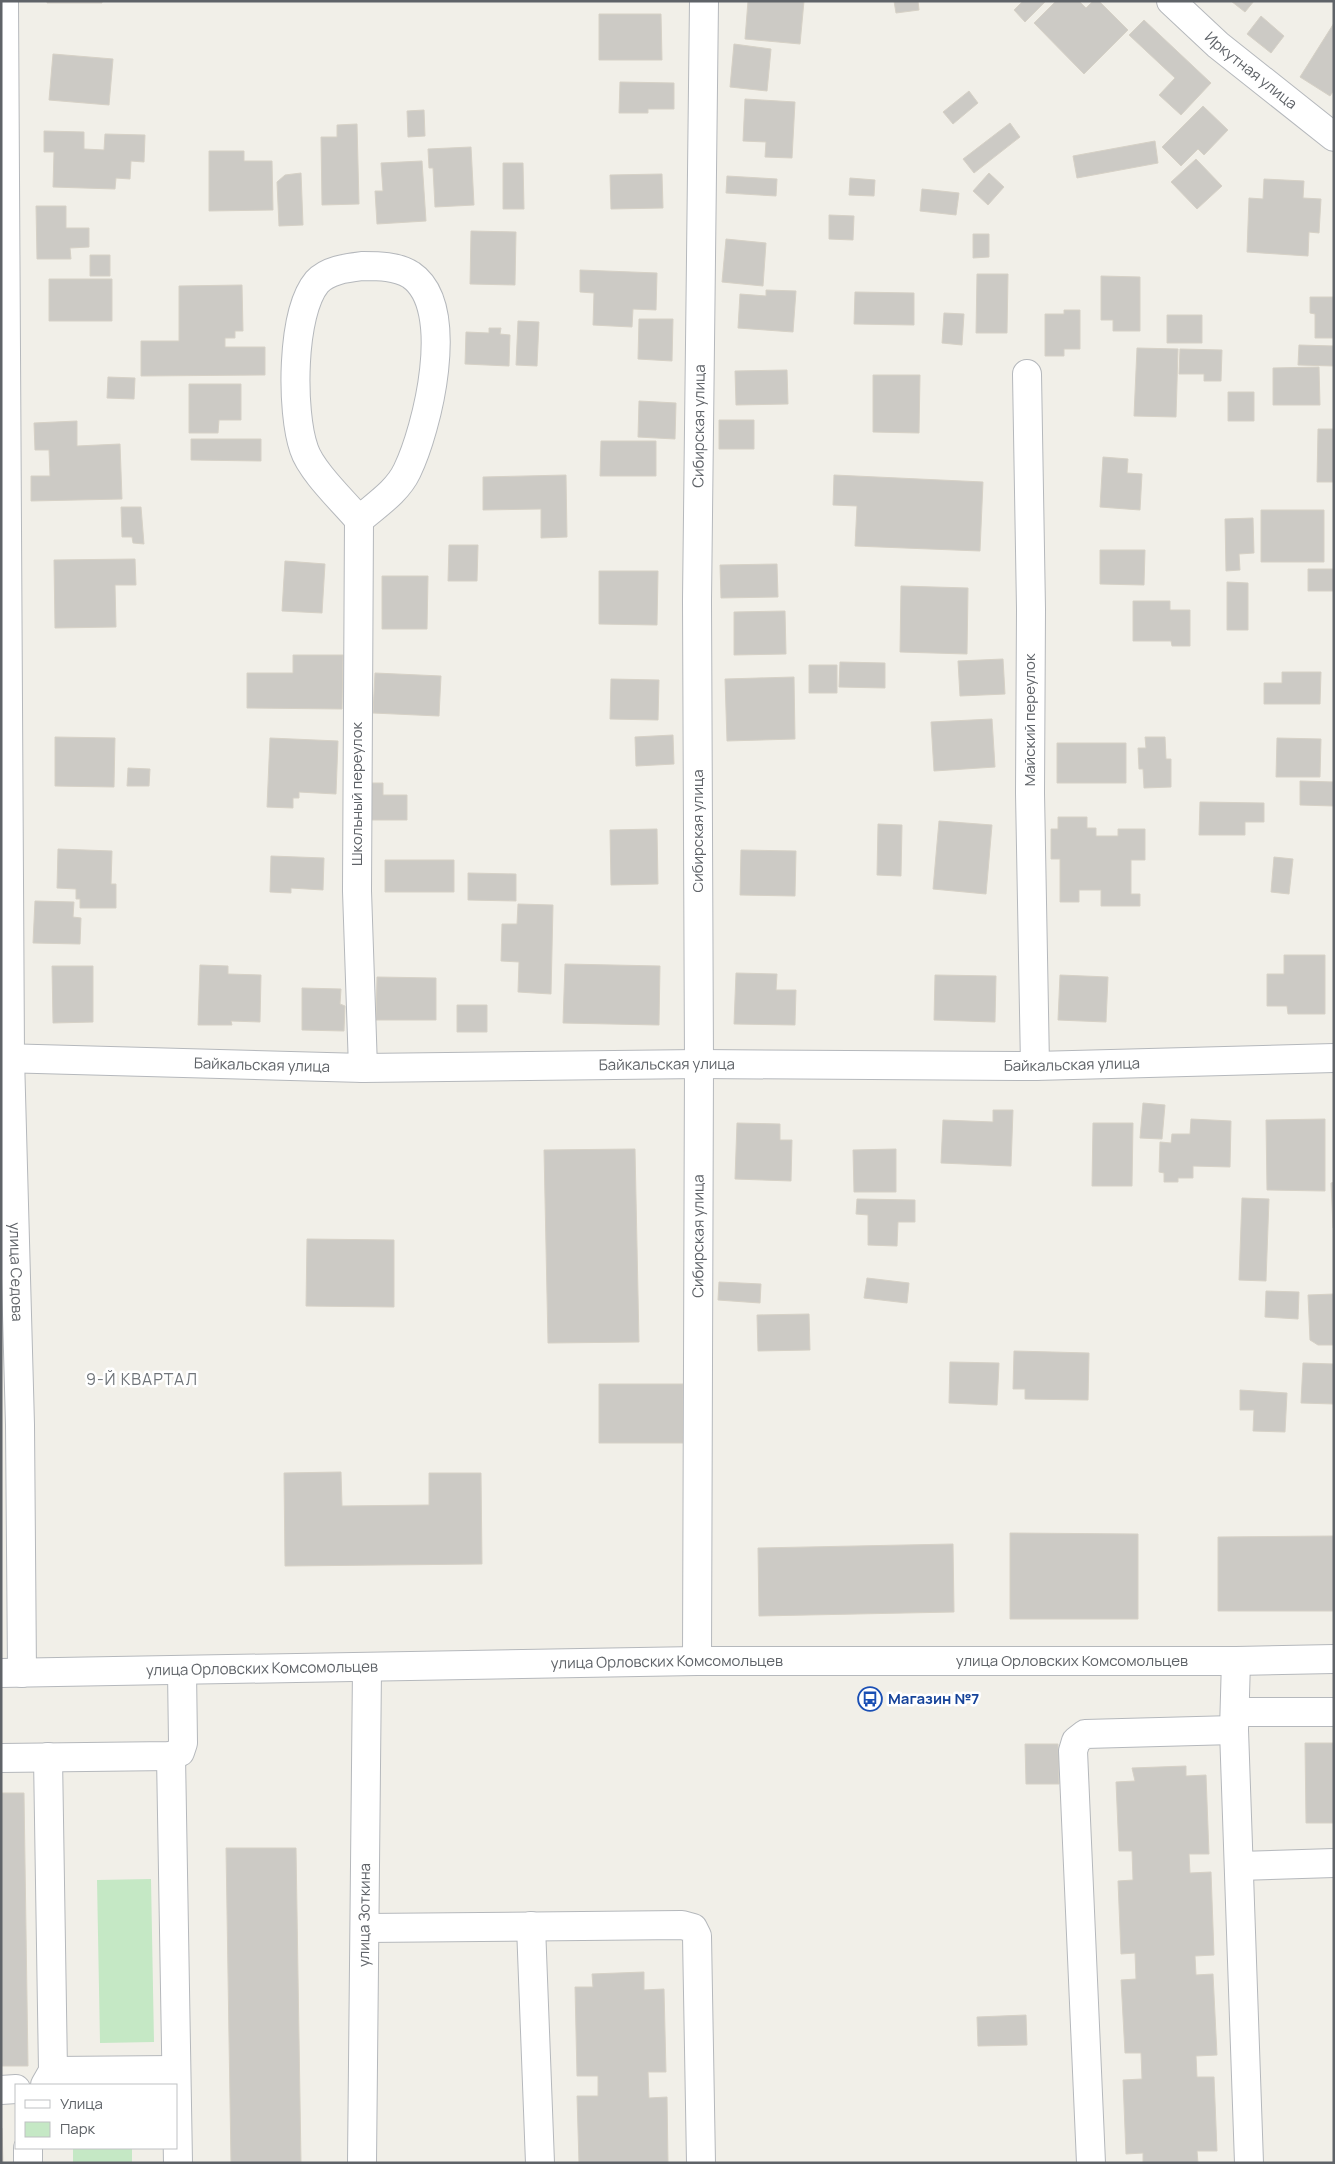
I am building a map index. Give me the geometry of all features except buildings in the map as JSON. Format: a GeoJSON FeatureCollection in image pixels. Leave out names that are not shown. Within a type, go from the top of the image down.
{"type":"FeatureCollection","features":[{"type":"Feature","properties":{"kind":"street","name":"улица Седова"},"geometry":{"type":"LineString","coordinates":[[4,1],[6,1057],[20,1425],[12,1673]]}},
{"type":"Feature","properties":{"kind":"street","name":"Сибирская улица"},"geometry":{"type":"LineString","coordinates":[[697,1662],[699,1064],[697,601],[704,1]]}},
{"type":"Feature","properties":{"kind":"street","name":"Иркутная улица"},"geometry":{"type":"LineString","coordinates":[[1171,1],[1218,44],[1334,137]]}},
{"type":"Feature","properties":{"kind":"street"},"geometry":{"type":"LineString","coordinates":[[378,266],[392,268],[411,275],[423,288],[435,322],[434,378],[425,420],[406,472],[396,487],[359,520],[323,478],[304,450],[296,398],[295,367],[305,307],[317,283],[327,274],[344,269],[378,266]]}},
{"type":"Feature","properties":{"kind":"street","name":"Майский переулок"},"geometry":{"type":"LineString","coordinates":[[1027,374],[1031,609],[1030,793],[1035,1066]]}},
{"type":"Feature","properties":{"kind":"street","name":"Школьный переулок"},"geometry":{"type":"LineString","coordinates":[[359,520],[357,891],[363,1068]]}},
{"type":"Feature","properties":{"kind":"street","name":"Байкальская улица"},"geometry":{"type":"LineString","coordinates":[[6,1057],[363,1068],[699,1064],[1035,1066],[1334,1058]]}},
{"type":"Feature","properties":{"kind":"street","name":"улица Орловских Комсомольцев"},"geometry":{"type":"LineString","coordinates":[[12,1673],[697,1662],[1236,1661],[1334,1659]]}},
{"type":"Feature","properties":{"kind":"street"},"geometry":{"type":"LineString","coordinates":[[1236,1661],[1234,1721],[1249,2163]]}},
{"type":"Feature","properties":{"kind":"street","name":"улица Зоткина"},"geometry":{"type":"LineString","coordinates":[[362,2163],[367,1668]]}},
{"type":"Feature","properties":{"kind":"street"},"geometry":{"type":"LineString","coordinates":[[1,1758],[171,1756],[180,1752],[183,1743],[182,1671]]}},
{"type":"Feature","properties":{"kind":"street"},"geometry":{"type":"LineString","coordinates":[[1091,2163],[1073,1750],[1076,1741],[1084,1734],[1334,1712]]}},
{"type":"Feature","properties":{"kind":"street"},"geometry":{"type":"LineString","coordinates":[[171,1756],[176,2084]]}},
{"type":"Feature","properties":{"kind":"street"},"geometry":{"type":"LineString","coordinates":[[48,1757],[49,2078],[176,2070]]}},
{"type":"Feature","properties":{"kind":"street"},"geometry":{"type":"LineString","coordinates":[[1239,1866],[1334,1863]]}},
{"type":"Feature","properties":{"kind":"street"},"geometry":{"type":"LineString","coordinates":[[364,1928],[682,1925],[692,1928],[697,1933],[701,2163]]}},
{"type":"Feature","properties":{"kind":"street"},"geometry":{"type":"LineString","coordinates":[[531,1926],[540,2163]]}},
{"type":"Feature","properties":{"kind":"street"},"geometry":{"type":"LineString","coordinates":[[1,2090],[15,2089]]}},
{"type":"Feature","properties":{"kind":"street"},"geometry":{"type":"LineString","coordinates":[[28,2149],[28,2163]]}},
{"type":"Feature","properties":{"kind":"street"},"geometry":{"type":"LineString","coordinates":[[178,2149],[178,2163]]}},
{"type":"Feature","properties":{"kind":"green space"},"geometry":{"type":"Polygon","coordinates":[[[151,1879],[154,2042],[100,2043],[97,1880],[151,1879]]]}},
{"type":"Feature","properties":{"kind":"green space"},"geometry":{"type":"Polygon","coordinates":[[[73,2149],[132,2149],[132,2163],[73,2163],[73,2149]]]}},
{"type":"Feature","properties":{"kind":"place","name":"Магазин №7"},"geometry":{"type":"Point","coordinates":[870,1699]}},
{"type":"Feature","properties":{"kind":"district","name":"9-Й КВАРТАЛ"},"geometry":{"type":"Point","coordinates":[142,1379]}}]}
